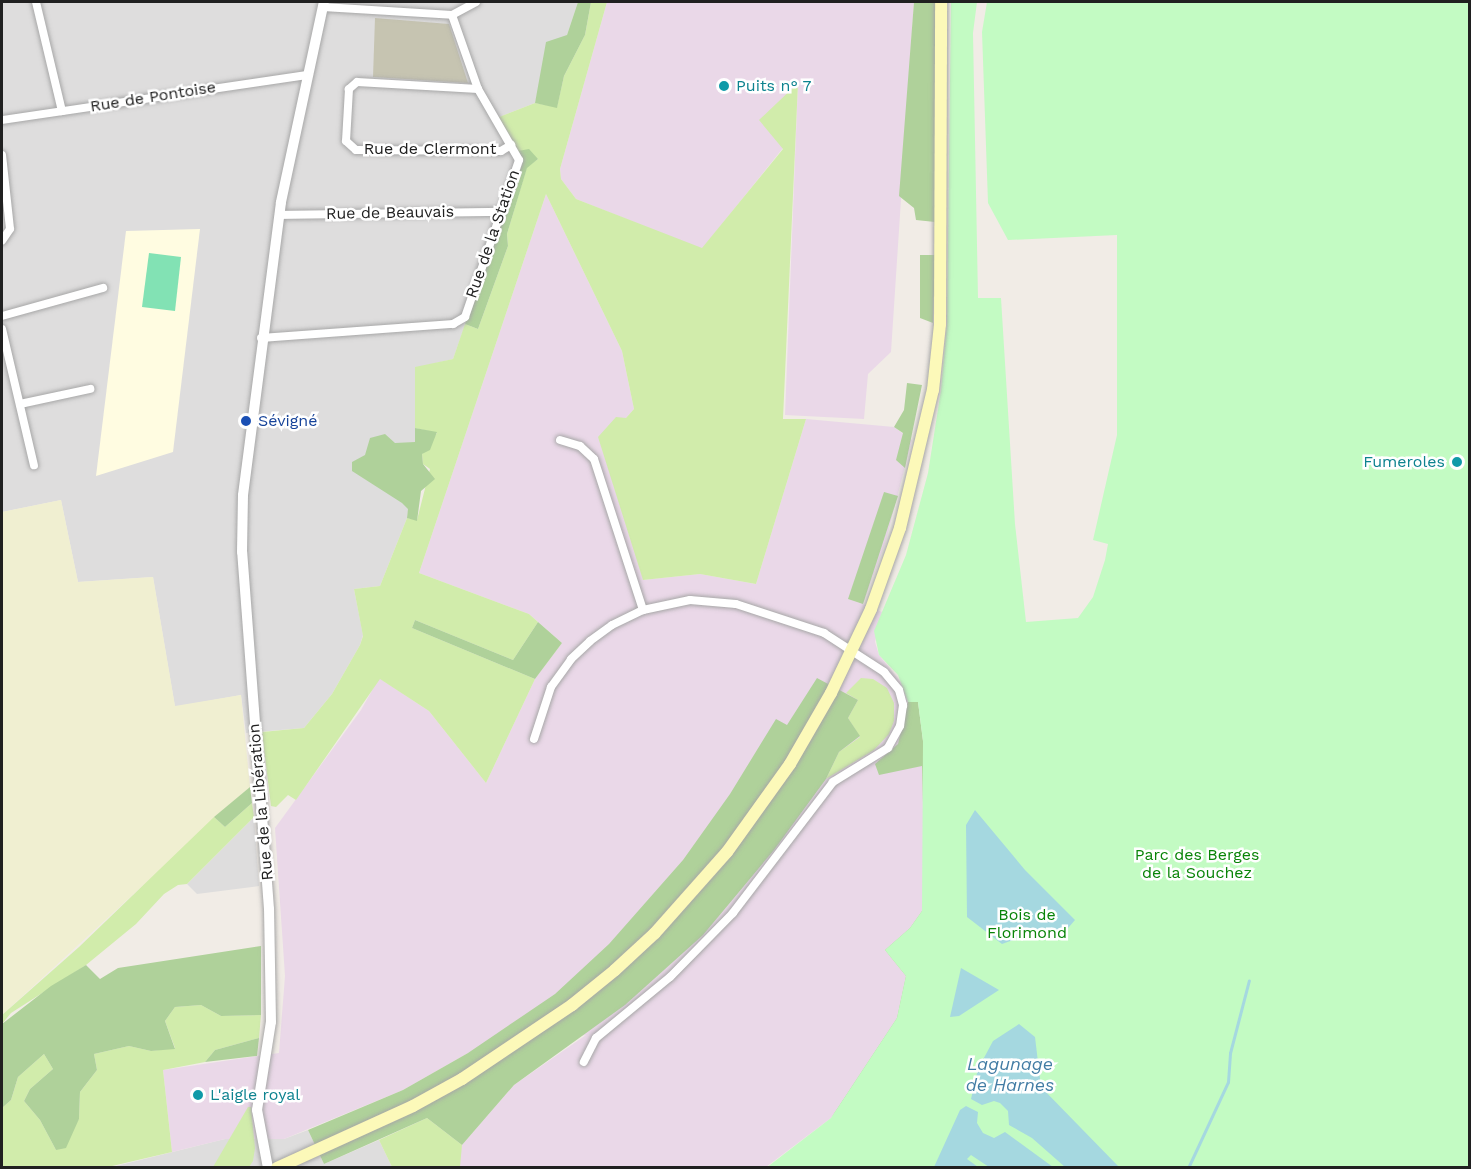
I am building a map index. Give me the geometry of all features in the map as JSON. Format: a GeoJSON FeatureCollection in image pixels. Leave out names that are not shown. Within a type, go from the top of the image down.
{"type":"FeatureCollection","features":[{"type":"Feature","properties":{"kind":"main road"},"geometry":{"type":"LineString","coordinates":[[277,1167],[413,1106],[462,1079],[572,1005],[615,970],[692,893],[757,812],[790,764],[853,650],[900,528],[933,390],[940,324],[941,2]]}},
{"type":"Feature","properties":{"kind":"street"},"geometry":{"type":"LineString","coordinates":[[36,2],[62,111]]}},
{"type":"Feature","properties":{"kind":"street"},"geometry":{"type":"LineString","coordinates":[[324,4],[452,15],[476,2]]}},
{"type":"Feature","properties":{"kind":"street","name":"Rue de la Libération"},"geometry":{"type":"LineString","coordinates":[[268,1167],[257,1110],[271,1022],[270,909],[242,552],[249,435],[279,215],[305,75],[324,4]]}},
{"type":"Feature","properties":{"kind":"street"},"geometry":{"type":"LineString","coordinates":[[452,15],[478,89],[512,146]]}},
{"type":"Feature","properties":{"kind":"street","name":"Rue de Pontoise"},"geometry":{"type":"LineString","coordinates":[[2,120],[305,75]]}},
{"type":"Feature","properties":{"kind":"street","name":"Rue de Clermont"},"geometry":{"type":"LineString","coordinates":[[478,89],[353,83],[348,110],[349,146],[356,150],[501,151],[512,146]]}},
{"type":"Feature","properties":{"kind":"street","name":"Rue de la Station"},"geometry":{"type":"LineString","coordinates":[[261,338],[459,322],[465,317],[519,160],[512,146]]}},
{"type":"Feature","properties":{"kind":"street"},"geometry":{"type":"LineString","coordinates":[[2,155],[10,229],[2,241]]}},
{"type":"Feature","properties":{"kind":"street","name":"Rue de Beauvais"},"geometry":{"type":"LineString","coordinates":[[279,215],[501,212]]}},
{"type":"Feature","properties":{"kind":"street"},"geometry":{"type":"LineString","coordinates":[[2,316],[103,288]]}},
{"type":"Feature","properties":{"kind":"street"},"geometry":{"type":"LineString","coordinates":[[2,328],[34,465]]}},
{"type":"Feature","properties":{"kind":"street"},"geometry":{"type":"LineString","coordinates":[[20,404],[90,389]]}},
{"type":"Feature","properties":{"kind":"street"},"geometry":{"type":"LineString","coordinates":[[560,440],[580,446],[594,459],[643,610]]}},
{"type":"Feature","properties":{"kind":"street"},"geometry":{"type":"LineString","coordinates":[[534,739],[551,687],[571,659],[612,625],[664,603],[719,599],[824,633],[871,661],[899,690],[903,705],[895,740],[874,760],[833,782],[733,913],[670,977],[596,1038],[584,1062]]}},
{"type":"Feature","properties":{"kind":"shaded area"},"geometry":{"type":"Polygon","coordinates":[[[2,2],[578,2],[567,35],[542,74],[535,103],[499,117],[523,162],[453,359],[415,368],[416,462],[407,518],[380,586],[354,589],[363,635],[360,645],[332,694],[304,728],[246,733],[241,695],[175,707],[153,577],[78,582],[61,500],[2,512],[2,2]]]}},
{"type":"Feature","properties":{"kind":"shaded area"},"geometry":{"type":"Polygon","coordinates":[[[607,2],[914,2],[891,352],[868,374],[864,419],[785,415],[798,83],[783,148],[702,249],[576,199],[561,179],[560,169],[607,2]]]}},
{"type":"Feature","properties":{"kind":"shaded area"},"geometry":{"type":"Polygon","coordinates":[[[375,18],[449,24],[468,83],[373,77],[375,18]]]}},
{"type":"Feature","properties":{"kind":"shaded area"},"geometry":{"type":"Polygon","coordinates":[[[546,194],[622,351],[634,409],[626,418],[643,580],[700,574],[756,584],[806,419],[894,427],[912,440],[885,544],[863,604],[882,612],[875,642],[879,655],[904,686],[922,766],[925,879],[922,911],[910,928],[885,950],[906,976],[897,1018],[831,1118],[766,1167],[443,1167],[514,1085],[586,1035],[468,1053],[403,1090],[284,1139],[225,1139],[172,1152],[163,1070],[279,1053],[285,976],[275,828],[361,710],[379,678],[429,711],[486,783],[535,679],[562,643],[529,614],[419,573],[546,194]]]}},
{"type":"Feature","properties":{"kind":"shaded area"},"geometry":{"type":"Polygon","coordinates":[[[200,229],[173,452],[96,476],[126,231],[200,229]]]}},
{"type":"Feature","properties":{"kind":"shaded area"},"geometry":{"type":"Polygon","coordinates":[[[254,817],[259,886],[197,894],[187,884],[254,817]]]}},
{"type":"Feature","properties":{"kind":"shaded area"},"geometry":{"type":"Polygon","coordinates":[[[308,1130],[324,1164],[379,1140],[392,1167],[108,1168],[225,1139],[284,1139],[308,1130]]]}},
{"type":"Feature","properties":{"kind":"green space"},"geometry":{"type":"Polygon","coordinates":[[[578,2],[591,2],[585,35],[564,76],[557,108],[535,103],[546,42],[567,35],[578,2]]]}},
{"type":"Feature","properties":{"kind":"green space"},"geometry":{"type":"Polygon","coordinates":[[[591,2],[607,2],[560,169],[561,179],[576,199],[702,248],[783,149],[759,120],[798,83],[783,419],[806,419],[756,584],[700,574],[643,580],[598,437],[616,417],[626,418],[634,409],[622,351],[546,194],[419,573],[529,614],[538,622],[513,660],[415,620],[412,628],[535,679],[486,783],[429,711],[380,679],[296,800],[288,795],[276,807],[271,806],[262,732],[304,728],[332,694],[360,645],[363,636],[354,589],[380,586],[407,518],[417,520],[430,469],[423,464],[422,454],[437,433],[415,428],[415,367],[453,359],[465,324],[478,329],[508,246],[507,234],[527,167],[538,159],[518,151],[499,117],[535,103],[557,107],[564,76],[585,35],[591,2]]]}},
{"type":"Feature","properties":{"kind":"green space"},"geometry":{"type":"Polygon","coordinates":[[[914,2],[935,2],[935,222],[916,220],[914,208],[899,196],[914,2]]]}},
{"type":"Feature","properties":{"kind":"green space","name":"Parc des Berges de la Souchez"},"geometry":{"type":"Polygon","coordinates":[[[951,2],[977,2],[973,33],[978,298],[1001,298],[1015,524],[1026,622],[1078,618],[1093,597],[1105,560],[1108,544],[1093,540],[1117,435],[1117,235],[1008,240],[988,203],[982,32],[987,2],[1469,2],[1469,1167],[766,1168],[831,1118],[897,1018],[906,976],[885,950],[910,928],[922,911],[923,741],[918,702],[908,702],[898,675],[879,655],[874,631],[906,555],[928,473],[941,390],[947,323],[951,2]]]}},
{"type":"Feature","properties":{"kind":"green space"},"geometry":{"type":"Polygon","coordinates":[[[529,149],[538,159],[527,168],[507,234],[508,246],[478,329],[465,324],[523,162],[518,151],[529,149]]]}},
{"type":"Feature","properties":{"kind":"green space"},"geometry":{"type":"Polygon","coordinates":[[[149,253],[181,257],[175,311],[142,307],[149,253]]]}},
{"type":"Feature","properties":{"kind":"green space"},"geometry":{"type":"Polygon","coordinates":[[[920,255],[935,255],[933,323],[920,318],[920,255]]]}},
{"type":"Feature","properties":{"kind":"green space"},"geometry":{"type":"Polygon","coordinates":[[[907,383],[922,385],[905,468],[896,460],[903,433],[894,427],[904,410],[907,383]]]}},
{"type":"Feature","properties":{"kind":"green space"},"geometry":{"type":"Polygon","coordinates":[[[415,428],[437,432],[430,450],[422,454],[423,464],[435,479],[421,491],[417,521],[407,518],[408,509],[402,503],[352,471],[352,462],[365,455],[370,438],[385,434],[395,443],[415,442],[415,428]]]}},
{"type":"Feature","properties":{"kind":"green space"},"geometry":{"type":"Polygon","coordinates":[[[884,492],[898,496],[863,604],[848,599],[884,492]]]}},
{"type":"Feature","properties":{"kind":"green space"},"geometry":{"type":"Polygon","coordinates":[[[61,500],[78,582],[153,577],[175,706],[241,695],[250,787],[2,1015],[2,512],[61,500]]]}},
{"type":"Feature","properties":{"kind":"green space"},"geometry":{"type":"Polygon","coordinates":[[[415,620],[513,660],[538,622],[562,643],[535,679],[412,628],[415,620]]]}},
{"type":"Feature","properties":{"kind":"green space"},"geometry":{"type":"Polygon","coordinates":[[[817,678],[858,700],[848,718],[860,736],[839,752],[826,779],[774,850],[703,935],[625,1005],[514,1085],[462,1145],[427,1118],[324,1164],[308,1130],[403,1090],[468,1053],[555,994],[609,944],[683,860],[730,794],[776,719],[787,725],[817,678]]]}},
{"type":"Feature","properties":{"kind":"green space"},"geometry":{"type":"Polygon","coordinates":[[[861,678],[873,679],[887,688],[894,703],[894,721],[889,734],[874,750],[826,779],[839,752],[860,737],[848,718],[858,700],[846,693],[861,678]]]}},
{"type":"Feature","properties":{"kind":"green space"},"geometry":{"type":"Polygon","coordinates":[[[908,702],[918,702],[923,741],[939,749],[924,994],[831,1118],[897,1018],[906,976],[885,950],[910,928],[922,911],[925,879],[922,766],[879,775],[875,764],[898,744],[908,702]]]}},
{"type":"Feature","properties":{"kind":"green space"},"geometry":{"type":"Polygon","coordinates":[[[250,787],[252,803],[225,827],[214,817],[250,787]]]}},
{"type":"Feature","properties":{"kind":"green space"},"geometry":{"type":"Polygon","coordinates":[[[252,803],[254,817],[187,884],[178,885],[164,894],[136,924],[86,965],[11,1013],[2,1024],[2,1015],[79,947],[214,817],[225,827],[252,803]]]}},
{"type":"Feature","properties":{"kind":"green space"},"geometry":{"type":"Polygon","coordinates":[[[261,946],[261,1015],[221,1016],[201,1005],[175,1007],[165,1021],[175,1049],[151,1051],[129,1046],[94,1054],[97,1070],[80,1092],[79,1119],[66,1148],[56,1150],[40,1120],[24,1101],[30,1089],[53,1069],[44,1054],[18,1077],[11,1100],[2,1108],[2,1024],[51,986],[86,965],[100,979],[118,968],[261,946]]]}},
{"type":"Feature","properties":{"kind":"green space"},"geometry":{"type":"Polygon","coordinates":[[[201,1005],[221,1016],[261,1015],[259,1038],[215,1050],[205,1062],[163,1070],[172,1152],[108,1167],[2,1167],[2,1108],[11,1100],[18,1077],[44,1054],[53,1069],[30,1089],[24,1101],[40,1120],[56,1150],[79,1119],[80,1092],[97,1070],[94,1054],[129,1046],[151,1051],[175,1048],[165,1021],[175,1007],[201,1005]]]}},
{"type":"Feature","properties":{"kind":"green space"},"geometry":{"type":"Polygon","coordinates":[[[259,1038],[257,1056],[205,1062],[215,1050],[259,1038]]]}},
{"type":"Feature","properties":{"kind":"green space"},"geometry":{"type":"Polygon","coordinates":[[[248,1107],[251,1107],[255,1148],[253,1161],[249,1167],[213,1167],[248,1107]]]}},
{"type":"Feature","properties":{"kind":"green space"},"geometry":{"type":"Polygon","coordinates":[[[427,1118],[462,1145],[460,1167],[392,1167],[379,1140],[427,1118]]]}},
{"type":"Feature","properties":{"kind":"water"},"geometry":{"type":"Polygon","coordinates":[[[975,810],[1025,870],[1075,920],[1062,935],[1047,928],[1002,944],[967,917],[966,825],[975,810]]]}},
{"type":"Feature","properties":{"kind":"water"},"geometry":{"type":"Polygon","coordinates":[[[961,968],[999,990],[959,1016],[950,1017],[961,968]]]}},
{"type":"Feature","properties":{"kind":"water","name":"Lagunage de Harnes"},"geometry":{"type":"Polygon","coordinates":[[[1019,1024],[1035,1037],[1041,1087],[1119,1167],[1065,1167],[1032,1138],[1009,1125],[1008,1111],[1000,1103],[994,1101],[982,1105],[971,1099],[978,1069],[993,1041],[1019,1024]]]}},
{"type":"Feature","properties":{"kind":"water","name":"Lagunage de Harnes"},"geometry":{"type":"Polygon","coordinates":[[[966,1106],[978,1112],[977,1123],[983,1133],[994,1138],[1005,1132],[1053,1167],[989,1167],[971,1155],[967,1159],[978,1167],[934,1167],[960,1110],[966,1106]]]}},
{"type":"Feature","properties":{"kind":"waterway"},"geometry":{"type":"LineString","coordinates":[[1188,1168],[1228,1082],[1230,1053],[1249,980]]}},
{"type":"Feature","properties":{"kind":"place","name":"Puits n° 7"},"geometry":{"type":"Point","coordinates":[724,86]}},
{"type":"Feature","properties":{"kind":"place","name":"Sévigné"},"geometry":{"type":"Point","coordinates":[246,421]}},
{"type":"Feature","properties":{"kind":"place","name":"Fumeroles"},"geometry":{"type":"Point","coordinates":[1457,462]}},
{"type":"Feature","properties":{"kind":"place","name":"L'aigle royal"},"geometry":{"type":"Point","coordinates":[198,1095]}},
{"type":"Feature","properties":{"kind":"park label","name":"Bois de Florimond"},"geometry":{"type":"Point","coordinates":[1027,924]}}]}
